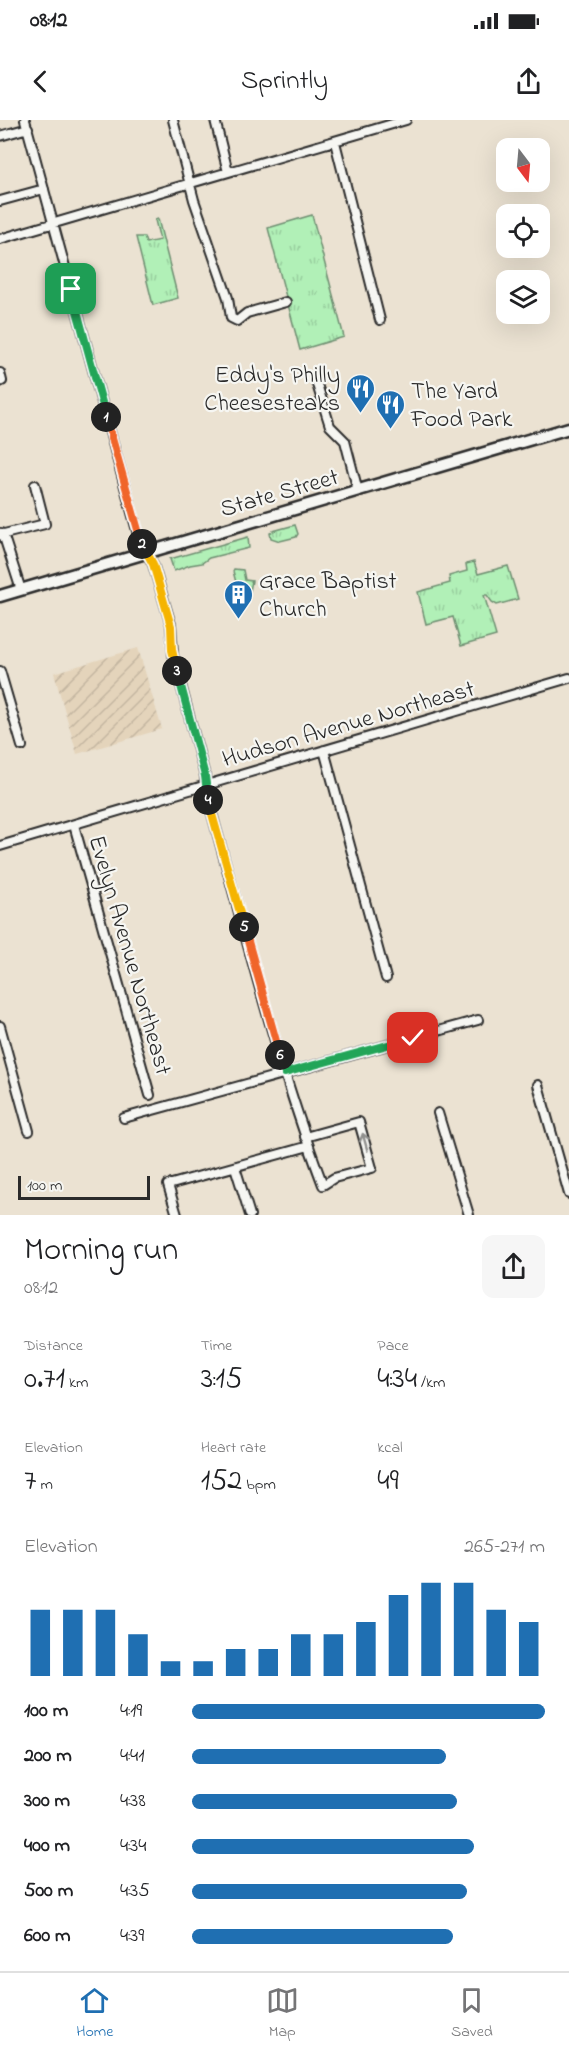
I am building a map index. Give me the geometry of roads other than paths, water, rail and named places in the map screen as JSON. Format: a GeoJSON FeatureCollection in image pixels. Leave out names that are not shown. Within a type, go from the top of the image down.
{"type":"FeatureCollection","features":[{"type":"Feature","properties":{"kind":"main road","name":"State Street"},"geometry":{"type":"LineString","coordinates":[[0,596],[569,428]]}},
{"type":"Feature","properties":{"kind":"street"},"geometry":{"type":"LineString","coordinates":[[173,120],[190,183],[228,298],[232,320],[237,321],[247,314],[286,302]]}},
{"type":"Feature","properties":{"kind":"street"},"geometry":{"type":"LineString","coordinates":[[215,120],[228,172]]}},
{"type":"Feature","properties":{"kind":"street"},"geometry":{"type":"LineString","coordinates":[[0,239],[406,120]]}},
{"type":"Feature","properties":{"kind":"street"},"geometry":{"type":"LineString","coordinates":[[0,136],[27,124],[132,514],[141,542],[153,564],[171,626],[173,655],[206,792],[305,1137],[323,1185],[334,1178],[372,1168],[359,1122],[305,1137]]}},
{"type":"Feature","properties":{"kind":"street"},"geometry":{"type":"LineString","coordinates":[[335,142],[380,320]]}},
{"type":"Feature","properties":{"kind":"street"},"geometry":{"type":"LineString","coordinates":[[0,201],[44,189]]}},
{"type":"Feature","properties":{"kind":"street"},"geometry":{"type":"LineString","coordinates":[[0,373],[2,381],[0,382]]}},
{"type":"Feature","properties":{"kind":"street"},"geometry":{"type":"LineString","coordinates":[[315,378],[330,426],[345,441],[358,491]]}},
{"type":"Feature","properties":{"kind":"street"},"geometry":{"type":"LineString","coordinates":[[21,590],[1,534],[45,524],[35,485]]}},
{"type":"Feature","properties":{"kind":"street"},"geometry":{"type":"LineString","coordinates":[[0,670],[22,746]]}},
{"type":"Feature","properties":{"kind":"street","name":"Hudson Avenue Northeast"},"geometry":{"type":"LineString","coordinates":[[0,846],[569,678]]}},
{"type":"Feature","properties":{"kind":"street"},"geometry":{"type":"LineString","coordinates":[[324,750],[386,978]]}},
{"type":"Feature","properties":{"kind":"street","name":"Evelyn Avenue Northeast"},"geometry":{"type":"LineString","coordinates":[[74,825],[150,1095]]}},
{"type":"Feature","properties":{"kind":"street"},"geometry":{"type":"LineString","coordinates":[[124,1118],[478,1020]]}},
{"type":"Feature","properties":{"kind":"street"},"geometry":{"type":"LineString","coordinates":[[0,1026],[29,1131]]}},
{"type":"Feature","properties":{"kind":"street"},"geometry":{"type":"LineString","coordinates":[[538,1085],[569,1194]]}},
{"type":"Feature","properties":{"kind":"street"},"geometry":{"type":"LineString","coordinates":[[438,1113],[469,1215]]}},
{"type":"Feature","properties":{"kind":"street"},"geometry":{"type":"LineString","coordinates":[[177,1215],[168,1185],[309,1146]]}},
{"type":"Feature","properties":{"kind":"street"},"geometry":{"type":"LineString","coordinates":[[235,1167],[250,1215]]}},
{"type":"Feature","properties":{"kind":"place","name":"Eddy's Philly Cheesesteaks"},"geometry":{"type":"Point","coordinates":[361,414]}},
{"type":"Feature","properties":{"kind":"place","name":"The Yard Food Park"},"geometry":{"type":"Point","coordinates":[390,430]}},
{"type":"Feature","properties":{"kind":"place","name":"Grace Baptist Church"},"geometry":{"type":"Point","coordinates":[238,620]}}]}
